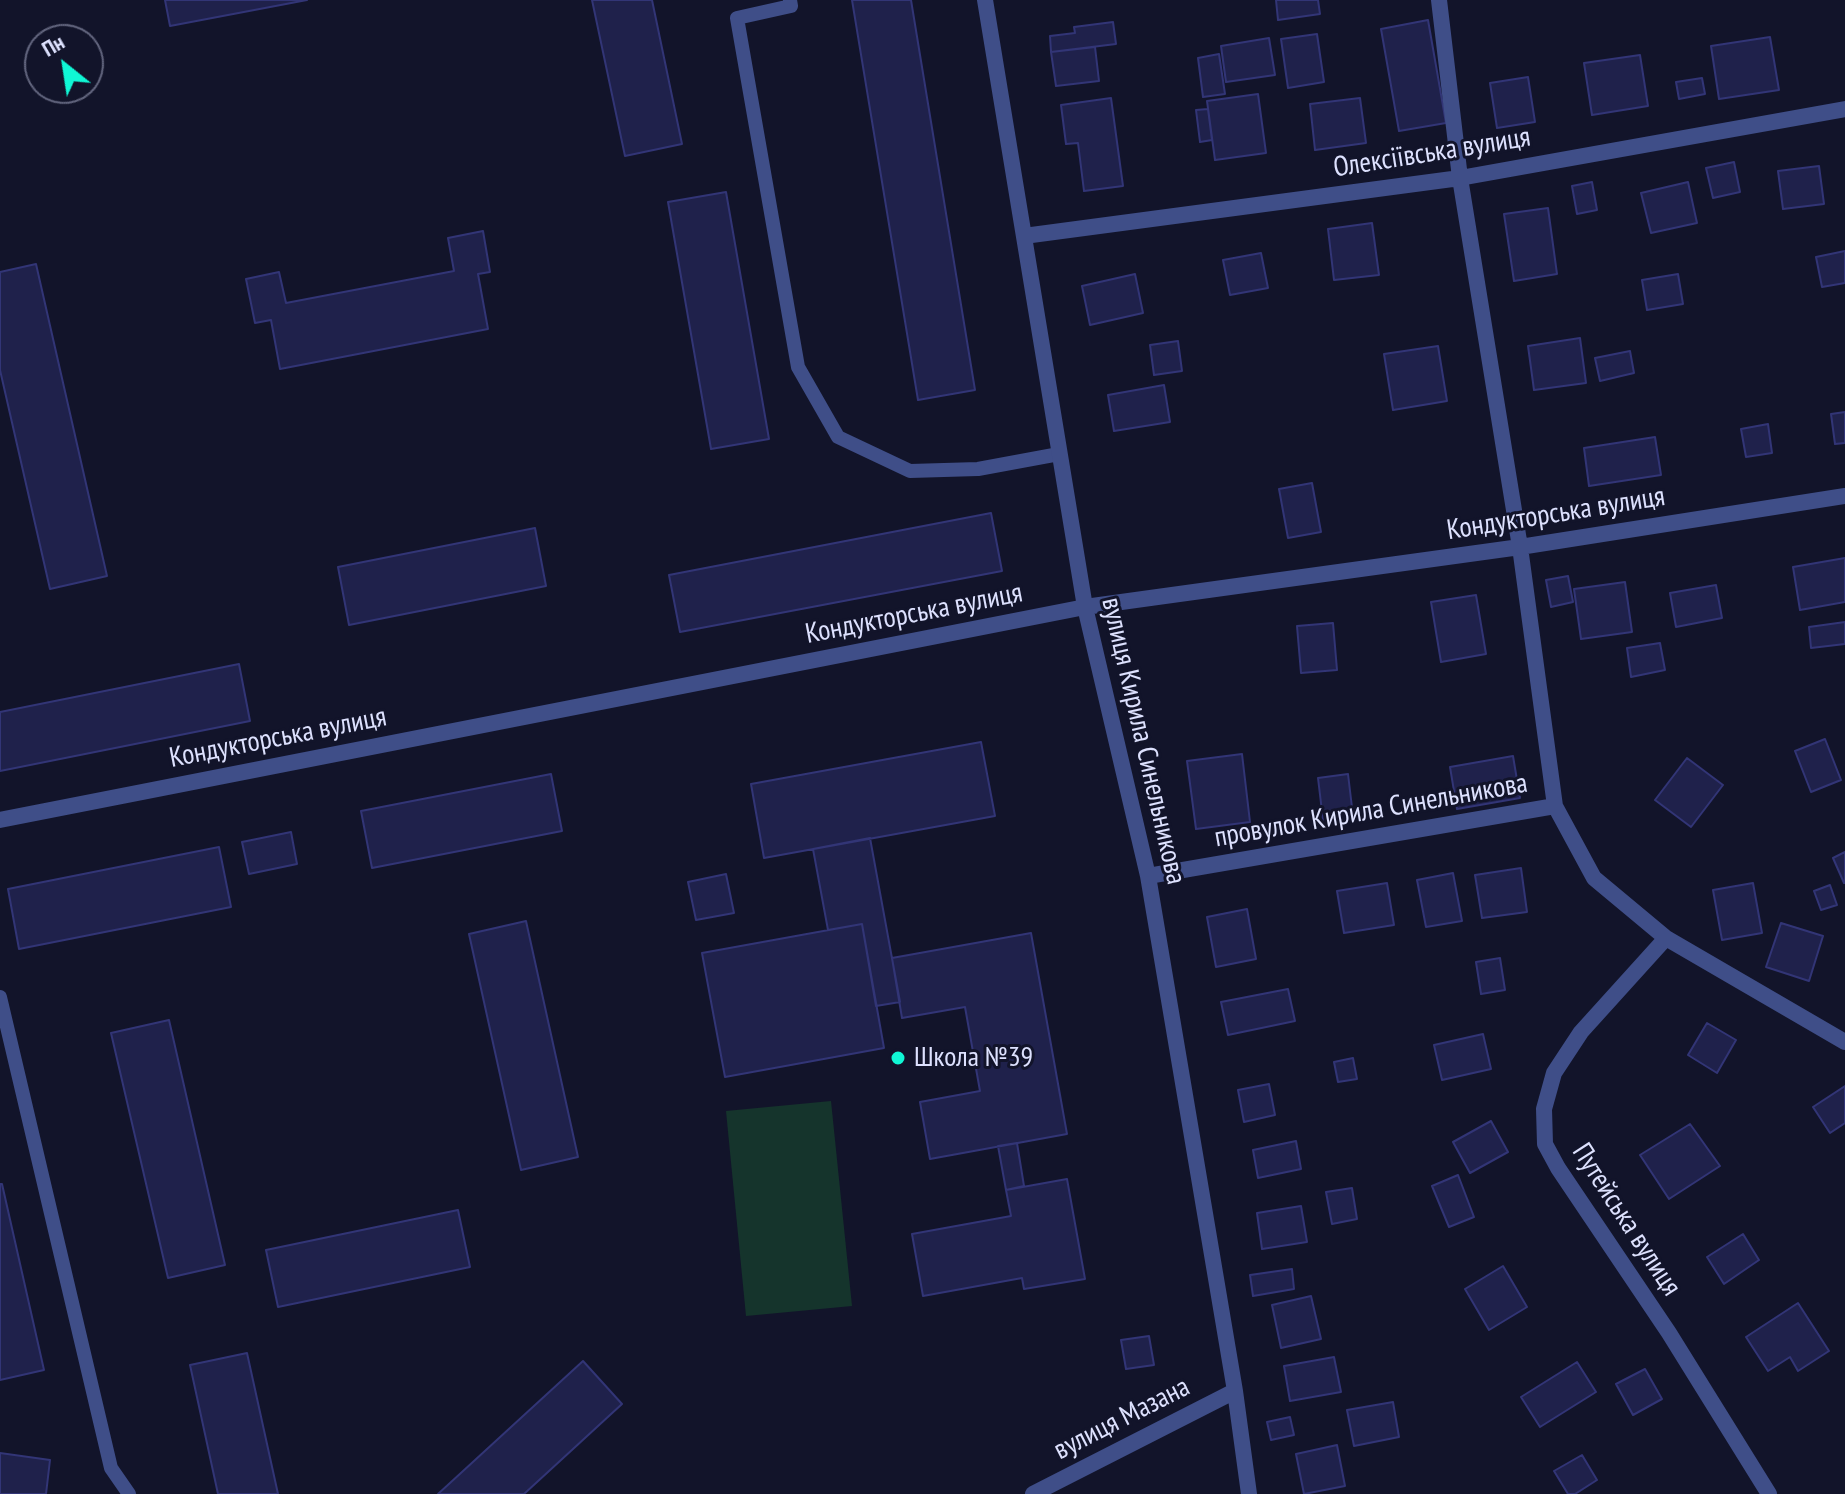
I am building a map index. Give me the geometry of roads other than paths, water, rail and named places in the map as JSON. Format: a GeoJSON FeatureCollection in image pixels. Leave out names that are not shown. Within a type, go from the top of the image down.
{"type":"FeatureCollection","features":[{"type":"Feature","properties":{"kind":"street","name":"вулиця Кирила Синельникова"},"geometry":{"type":"LineString","coordinates":[[985,0],[1085,607],[1148,876],[1235,1391],[1249,1494]]}},
{"type":"Feature","properties":{"kind":"street"},"geometry":{"type":"LineString","coordinates":[[1439,0],[1460,178],[1520,547],[1555,806],[1594,878],[1666,938],[1845,1042]]}},
{"type":"Feature","properties":{"kind":"street","name":"Олексіївська вулиця"},"geometry":{"type":"LineString","coordinates":[[1024,236],[1460,178],[1845,109]]}},
{"type":"Feature","properties":{"kind":"street","name":"Кондукторська вулиця"},"geometry":{"type":"LineString","coordinates":[[0,820],[1085,607],[1520,547],[1845,496]]}},
{"type":"Feature","properties":{"kind":"street","name":"провулок Кирила Синельникова"},"geometry":{"type":"LineString","coordinates":[[1148,876],[1555,806]]}},
{"type":"Feature","properties":{"kind":"street","name":"Путейська вулиця"},"geometry":{"type":"LineString","coordinates":[[1666,938],[1581,1032],[1554,1073],[1544,1109],[1545,1144],[1669,1333],[1769,1494]]}},
{"type":"Feature","properties":{"kind":"street","name":"вулиця Мазана"},"geometry":{"type":"LineString","coordinates":[[1033,1494],[1235,1391]]}},
{"type":"Feature","properties":{"kind":"lane"},"geometry":{"type":"LineString","coordinates":[[790,0],[791,6],[737,18],[798,367],[838,437],[910,471],[978,469],[1059,454]]}},
{"type":"Feature","properties":{"kind":"lane"},"geometry":{"type":"LineString","coordinates":[[0,997],[111,1468],[129,1494]]}},
{"type":"Feature","properties":{"kind":"place","name":"Школа №39"},"geometry":{"type":"Point","coordinates":[898,1058]}}]}
